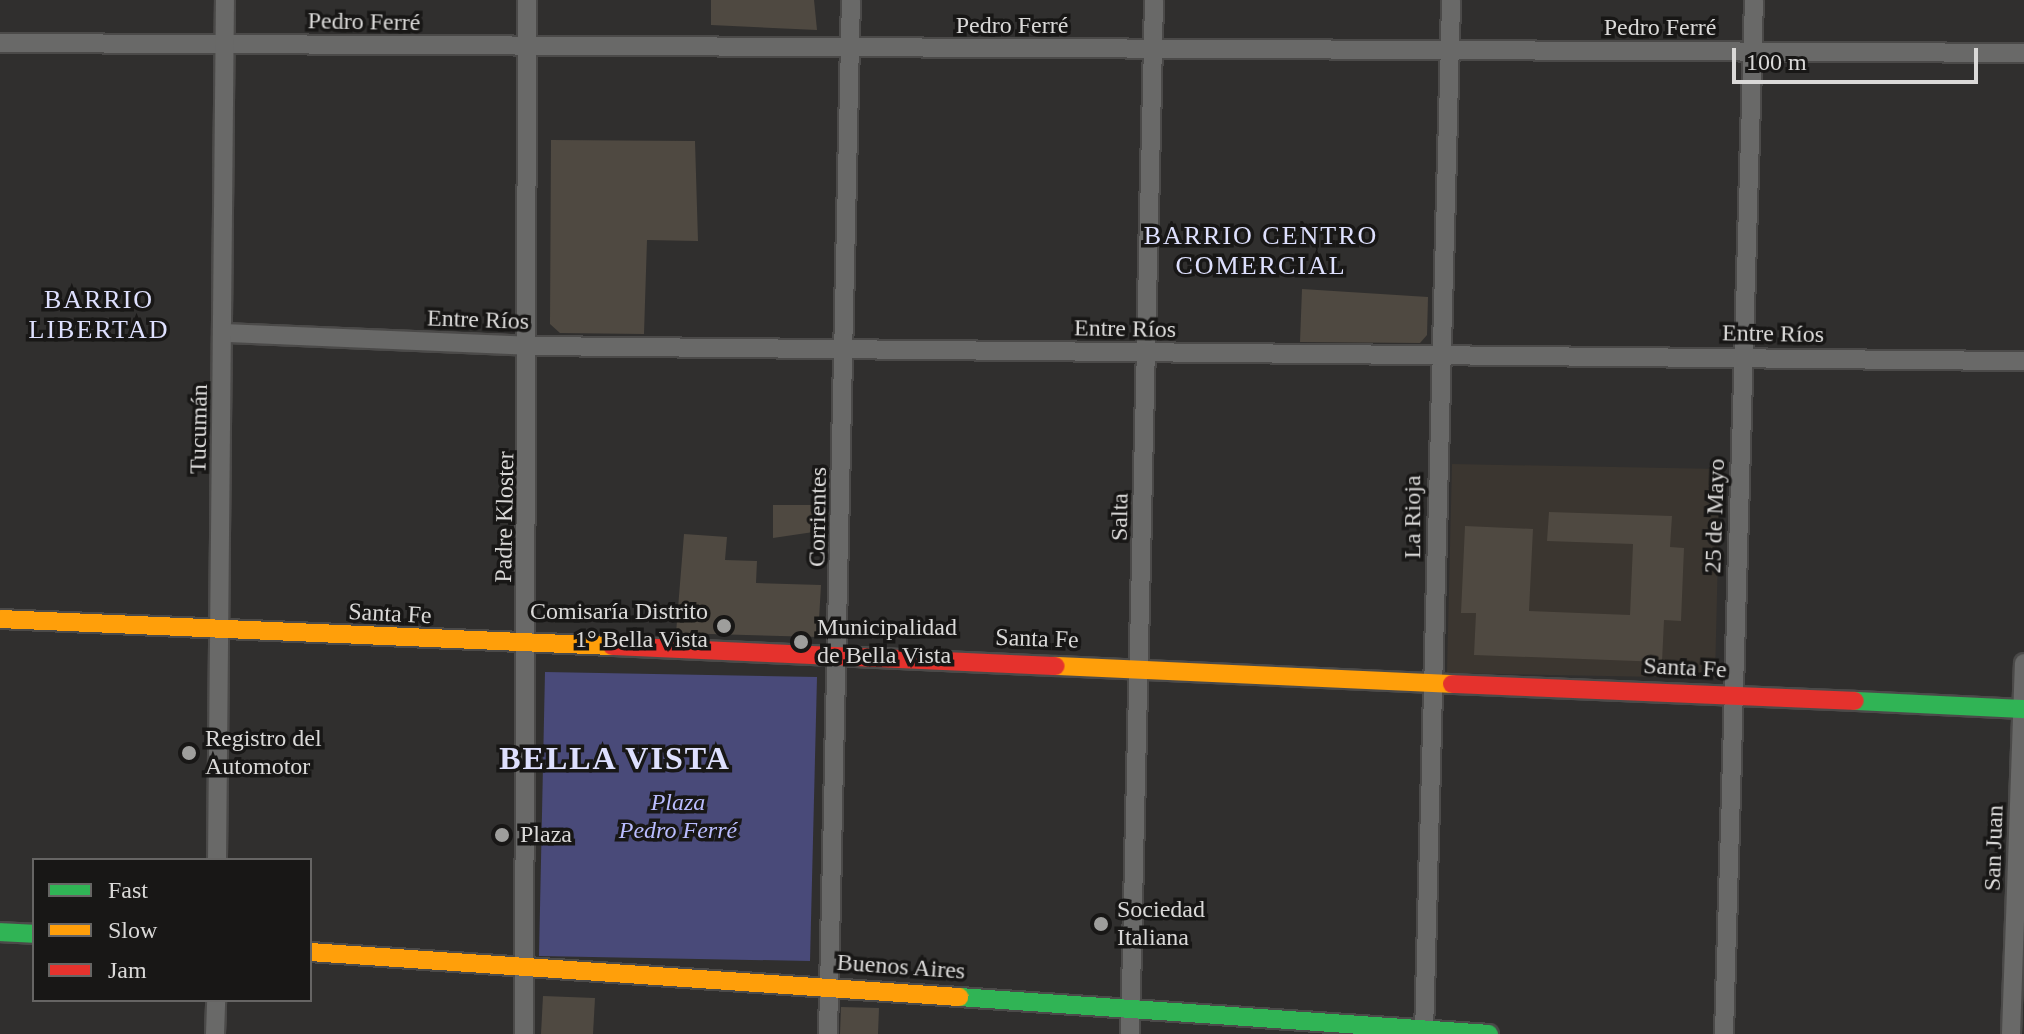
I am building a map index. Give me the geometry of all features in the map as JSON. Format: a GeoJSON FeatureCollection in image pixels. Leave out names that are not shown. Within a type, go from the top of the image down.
{"type":"FeatureCollection","features":[{"type":"Feature","properties":{"kind":"street","name":"Tucumán"},"geometry":{"type":"LineString","coordinates":[[217,858],[218,630],[226,333],[225,0]]}},
{"type":"Feature","properties":{"kind":"street","name":"Padre Kloster"},"geometry":{"type":"LineString","coordinates":[[524,1034],[531,346],[527,0]]}},
{"type":"Feature","properties":{"kind":"street","name":"Corrientes"},"geometry":{"type":"LineString","coordinates":[[828,1034],[839,655],[851,0]]}},
{"type":"Feature","properties":{"kind":"street","name":"Salta"},"geometry":{"type":"LineString","coordinates":[[1130,1034],[1142,666],[1154,0]]}},
{"type":"Feature","properties":{"kind":"street","name":"La Rioja"},"geometry":{"type":"LineString","coordinates":[[1424,1032],[1437,681],[1437,356],[1451,0]]}},
{"type":"Feature","properties":{"kind":"street","name":"25 de Mayo"},"geometry":{"type":"LineString","coordinates":[[1724,1034],[1754,0]]}},
{"type":"Feature","properties":{"kind":"street","name":"Pedro Ferré"},"geometry":{"type":"LineString","coordinates":[[0,43],[526,48],[2024,53]]}},
{"type":"Feature","properties":{"kind":"street","name":"Entre Ríos"},"geometry":{"type":"LineString","coordinates":[[226,333],[531,346],[2024,361]]}},
{"type":"Feature","properties":{"kind":"street","name":"Santa Fe"},"geometry":{"type":"LineString","coordinates":[[0,619],[527,644],[1142,666],[2024,709]]}},
{"type":"Feature","properties":{"kind":"street","name":"San Juan"},"geometry":{"type":"LineString","coordinates":[[2011,1034],[2024,663]]}},
{"type":"Feature","properties":{"kind":"street"},"geometry":{"type":"LineString","coordinates":[[0,932],[32,934]]}},
{"type":"Feature","properties":{"kind":"street","name":"Buenos Aires"},"geometry":{"type":"LineString","coordinates":[[312,952],[525,969],[829,986],[1424,1032],[1489,1034]]}},
{"type":"Feature","properties":{"kind":"street"},"geometry":{"type":"LineString","coordinates":[[215,1034],[216,1002]]}},
{"type":"Feature","properties":{"kind":"shaded area"},"geometry":{"type":"Polygon","coordinates":[[[1452,464],[1720,469],[1715,678],[1447,673],[1452,464]]]}},
{"type":"Feature","properties":{"kind":"green space","name":"Plaza Pedro Ferré"},"geometry":{"type":"Polygon","coordinates":[[[545,672],[817,677],[810,961],[539,956],[545,672]]]}},
{"type":"Feature","properties":{"kind":"building"},"geometry":{"type":"Polygon","coordinates":[[[711,0],[814,0],[817,30],[711,25],[711,0]]]}},
{"type":"Feature","properties":{"kind":"building"},"geometry":{"type":"Polygon","coordinates":[[[551,140],[695,141],[698,241],[647,240],[644,334],[560,333],[550,324],[551,140]]]}},
{"type":"Feature","properties":{"kind":"building"},"geometry":{"type":"Polygon","coordinates":[[[1302,289],[1428,297],[1427,335],[1420,343],[1300,342],[1302,289]]]}},
{"type":"Feature","properties":{"kind":"building"},"geometry":{"type":"Polygon","coordinates":[[[773,505],[828,505],[827,530],[773,538],[773,505]]]}},
{"type":"Feature","properties":{"kind":"building"},"geometry":{"type":"Polygon","coordinates":[[[1549,512],[1672,516],[1670,547],[1684,548],[1681,621],[1664,620],[1662,662],[1474,655],[1476,613],[1461,613],[1465,526],[1533,529],[1529,611],[1630,615],[1633,544],[1547,541],[1549,512]]]}},
{"type":"Feature","properties":{"kind":"building"},"geometry":{"type":"Polygon","coordinates":[[[684,534],[727,537],[725,560],[757,561],[756,583],[821,585],[818,637],[676,633],[684,534]]]}},
{"type":"Feature","properties":{"kind":"building"},"geometry":{"type":"Polygon","coordinates":[[[543,996],[595,998],[593,1034],[541,1034],[543,996]]]}},
{"type":"Feature","properties":{"kind":"building"},"geometry":{"type":"Polygon","coordinates":[[[841,1007],[879,1008],[878,1034],[840,1034],[841,1007]]]}},
{"type":"Feature","properties":{"kind":"traffic: fast"},"geometry":{"type":"LineString","coordinates":[[1855,701],[2024,709]]}},
{"type":"Feature","properties":{"kind":"traffic: fast"},"geometry":{"type":"LineString","coordinates":[[0,932],[32,934]]}},
{"type":"Feature","properties":{"kind":"traffic: fast"},"geometry":{"type":"LineString","coordinates":[[959,997],[1489,1034]]}},
{"type":"Feature","properties":{"kind":"traffic: slow"},"geometry":{"type":"LineString","coordinates":[[0,619],[612,646]]}},
{"type":"Feature","properties":{"kind":"traffic: slow"},"geometry":{"type":"LineString","coordinates":[[1056,666],[1452,684]]}},
{"type":"Feature","properties":{"kind":"traffic: slow"},"geometry":{"type":"LineString","coordinates":[[312,952],[959,997]]}},
{"type":"Feature","properties":{"kind":"traffic: jam"},"geometry":{"type":"LineString","coordinates":[[612,646],[1056,666]]}},
{"type":"Feature","properties":{"kind":"traffic: jam"},"geometry":{"type":"LineString","coordinates":[[1452,684],[1855,701]]}},
{"type":"Feature","properties":{"kind":"place","name":"Comisaría Distrito 1° Bella Vista"},"geometry":{"type":"Point","coordinates":[724,626]}},
{"type":"Feature","properties":{"kind":"place","name":"Municipalidad de Bella Vista"},"geometry":{"type":"Point","coordinates":[801,642]}},
{"type":"Feature","properties":{"kind":"place","name":"Registro del Automotor"},"geometry":{"type":"Point","coordinates":[189,753]}},
{"type":"Feature","properties":{"kind":"place","name":"Plaza"},"geometry":{"type":"Point","coordinates":[502,835]}},
{"type":"Feature","properties":{"kind":"place","name":"Sociedad Italiana"},"geometry":{"type":"Point","coordinates":[1101,924]}},
{"type":"Feature","properties":{"kind":"district","name":"BARRIO CENTRO COMERCIAL"},"geometry":{"type":"Point","coordinates":[1261,251]}},
{"type":"Feature","properties":{"kind":"district","name":"BARRIO LIBERTAD"},"geometry":{"type":"Point","coordinates":[99,315]}},
{"type":"Feature","properties":{"kind":"district","name":"BELLA VISTA"},"geometry":{"type":"Point","coordinates":[615,758]}}]}
